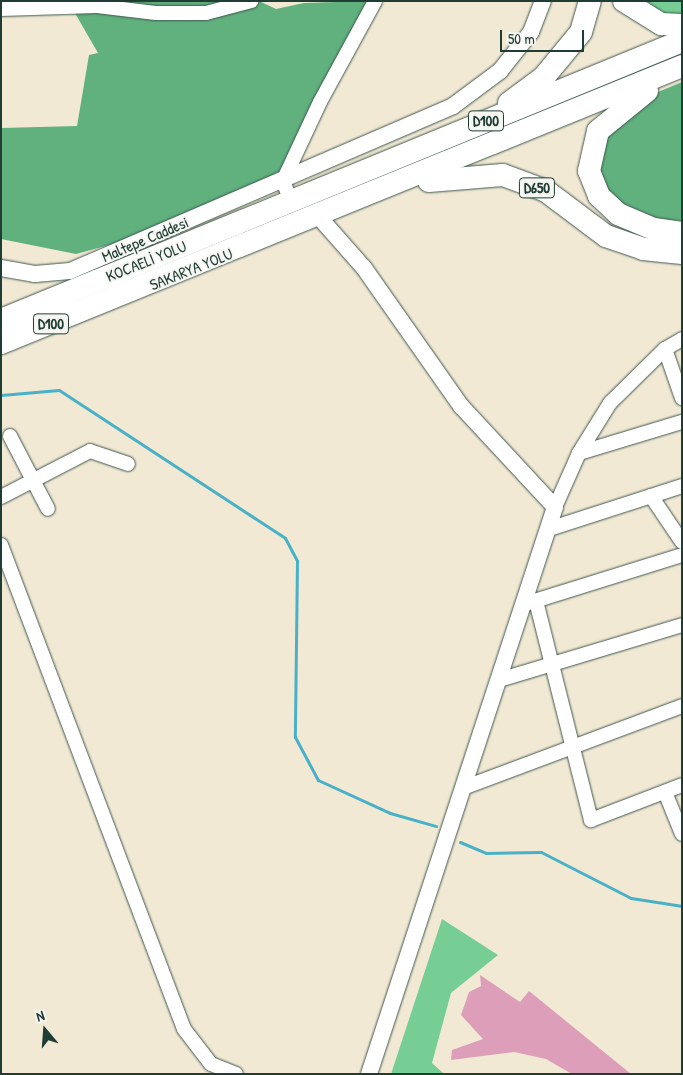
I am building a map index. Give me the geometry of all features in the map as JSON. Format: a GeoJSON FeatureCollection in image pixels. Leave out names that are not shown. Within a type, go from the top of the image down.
{"type":"FeatureCollection","features":[{"type":"Feature","properties":{"kind":"highway"},"geometry":{"type":"LineString","coordinates":[[287,191],[509,103],[544,76],[581,32],[590,1]]}},
{"type":"Feature","properties":{"kind":"highway"},"geometry":{"type":"LineString","coordinates":[[624,1],[661,24],[682,25]]}},
{"type":"Feature","properties":{"kind":"highway","name":"D100"},"geometry":{"type":"LineString","coordinates":[[287,191],[682,41]]}},
{"type":"Feature","properties":{"kind":"highway","name":"D100"},"geometry":{"type":"LineString","coordinates":[[379,191],[682,66]]}},
{"type":"Feature","properties":{"kind":"highway"},"geometry":{"type":"LineString","coordinates":[[682,72],[638,95],[606,120],[589,157],[593,184],[607,207],[642,226],[682,232]]}},
{"type":"Feature","properties":{"kind":"highway","name":"D650"},"geometry":{"type":"LineString","coordinates":[[379,191],[454,176],[503,175],[546,190],[606,236],[643,249],[682,254]]}},
{"type":"Feature","properties":{"kind":"highway","name":"KOCAELİ YOLU"},"geometry":{"type":"LineString","coordinates":[[1,320],[287,191]]}},
{"type":"Feature","properties":{"kind":"highway","name":"SAKARYA YOLU"},"geometry":{"type":"LineString","coordinates":[[1,343],[319,217],[379,191]]}},
{"type":"Feature","properties":{"kind":"street"},"geometry":{"type":"LineString","coordinates":[[1,9],[51,4],[206,13],[251,1]]}},
{"type":"Feature","properties":{"kind":"street"},"geometry":{"type":"LineString","coordinates":[[287,191],[320,102],[376,1]]}},
{"type":"Feature","properties":{"kind":"street","name":"Maltepe Caddesi"},"geometry":{"type":"LineString","coordinates":[[1,268],[36,274],[70,271],[287,191],[481,90],[530,32],[543,1]]}},
{"type":"Feature","properties":{"kind":"street"},"geometry":{"type":"LineString","coordinates":[[319,217],[364,268],[446,386],[555,507]]}},
{"type":"Feature","properties":{"kind":"street"},"geometry":{"type":"LineString","coordinates":[[369,1074],[499,680],[530,603],[555,507],[579,452],[610,403],[665,349],[682,339]]}},
{"type":"Feature","properties":{"kind":"street"},"geometry":{"type":"LineString","coordinates":[[665,349],[682,398]]}},
{"type":"Feature","properties":{"kind":"street"},"geometry":{"type":"LineString","coordinates":[[579,452],[682,422]]}},
{"type":"Feature","properties":{"kind":"street"},"geometry":{"type":"LineString","coordinates":[[10,436],[48,510]]}},
{"type":"Feature","properties":{"kind":"street"},"geometry":{"type":"LineString","coordinates":[[1,497],[90,451],[128,464]]}},
{"type":"Feature","properties":{"kind":"street"},"geometry":{"type":"LineString","coordinates":[[549,529],[682,486]]}},
{"type":"Feature","properties":{"kind":"street"},"geometry":{"type":"LineString","coordinates":[[651,496],[682,542]]}},
{"type":"Feature","properties":{"kind":"street"},"geometry":{"type":"LineString","coordinates":[[1,544],[184,1029],[210,1064],[236,1074]]}},
{"type":"Feature","properties":{"kind":"street"},"geometry":{"type":"LineString","coordinates":[[530,603],[682,555]]}},
{"type":"Feature","properties":{"kind":"street"},"geometry":{"type":"LineString","coordinates":[[530,603],[552,664],[591,820],[682,785]]}},
{"type":"Feature","properties":{"kind":"street"},"geometry":{"type":"LineString","coordinates":[[499,680],[682,624]]}},
{"type":"Feature","properties":{"kind":"street"},"geometry":{"type":"LineString","coordinates":[[463,788],[682,706]]}},
{"type":"Feature","properties":{"kind":"street"},"geometry":{"type":"LineString","coordinates":[[665,792],[682,834]]}},
{"type":"Feature","properties":{"kind":"green space"},"geometry":{"type":"Polygon","coordinates":[[[68,1],[259,1],[276,9],[304,3],[370,1],[277,176],[124,241],[76,254],[1,239],[1,128],[77,126],[89,55],[98,53],[68,1]]]}},
{"type":"Feature","properties":{"kind":"green space"},"geometry":{"type":"Polygon","coordinates":[[[639,1],[682,1],[682,17],[661,13],[639,1]]]}},
{"type":"Feature","properties":{"kind":"green space"},"geometry":{"type":"Polygon","coordinates":[[[682,82],[682,221],[655,219],[615,202],[596,176],[599,145],[639,100],[682,82]]]}},
{"type":"Feature","properties":{"kind":"green space"},"geometry":{"type":"Polygon","coordinates":[[[442,919],[498,955],[451,993],[432,1063],[444,1074],[391,1074],[442,919]]]}},
{"type":"Feature","properties":{"kind":"building"},"geometry":{"type":"Polygon","coordinates":[[[480,975],[520,1002],[529,991],[631,1074],[572,1074],[546,1059],[514,1052],[451,1060],[452,1050],[483,1039],[461,1015],[469,992],[481,986],[480,975]]]}},
{"type":"Feature","properties":{"kind":"waterway"},"geometry":{"type":"LineString","coordinates":[[1,395],[59,390],[285,538],[297,561],[295,737],[318,780],[390,813],[436,826]]}},
{"type":"Feature","properties":{"kind":"waterway"},"geometry":{"type":"LineString","coordinates":[[460,842],[486,853],[541,852],[631,898],[682,906]]}}]}
